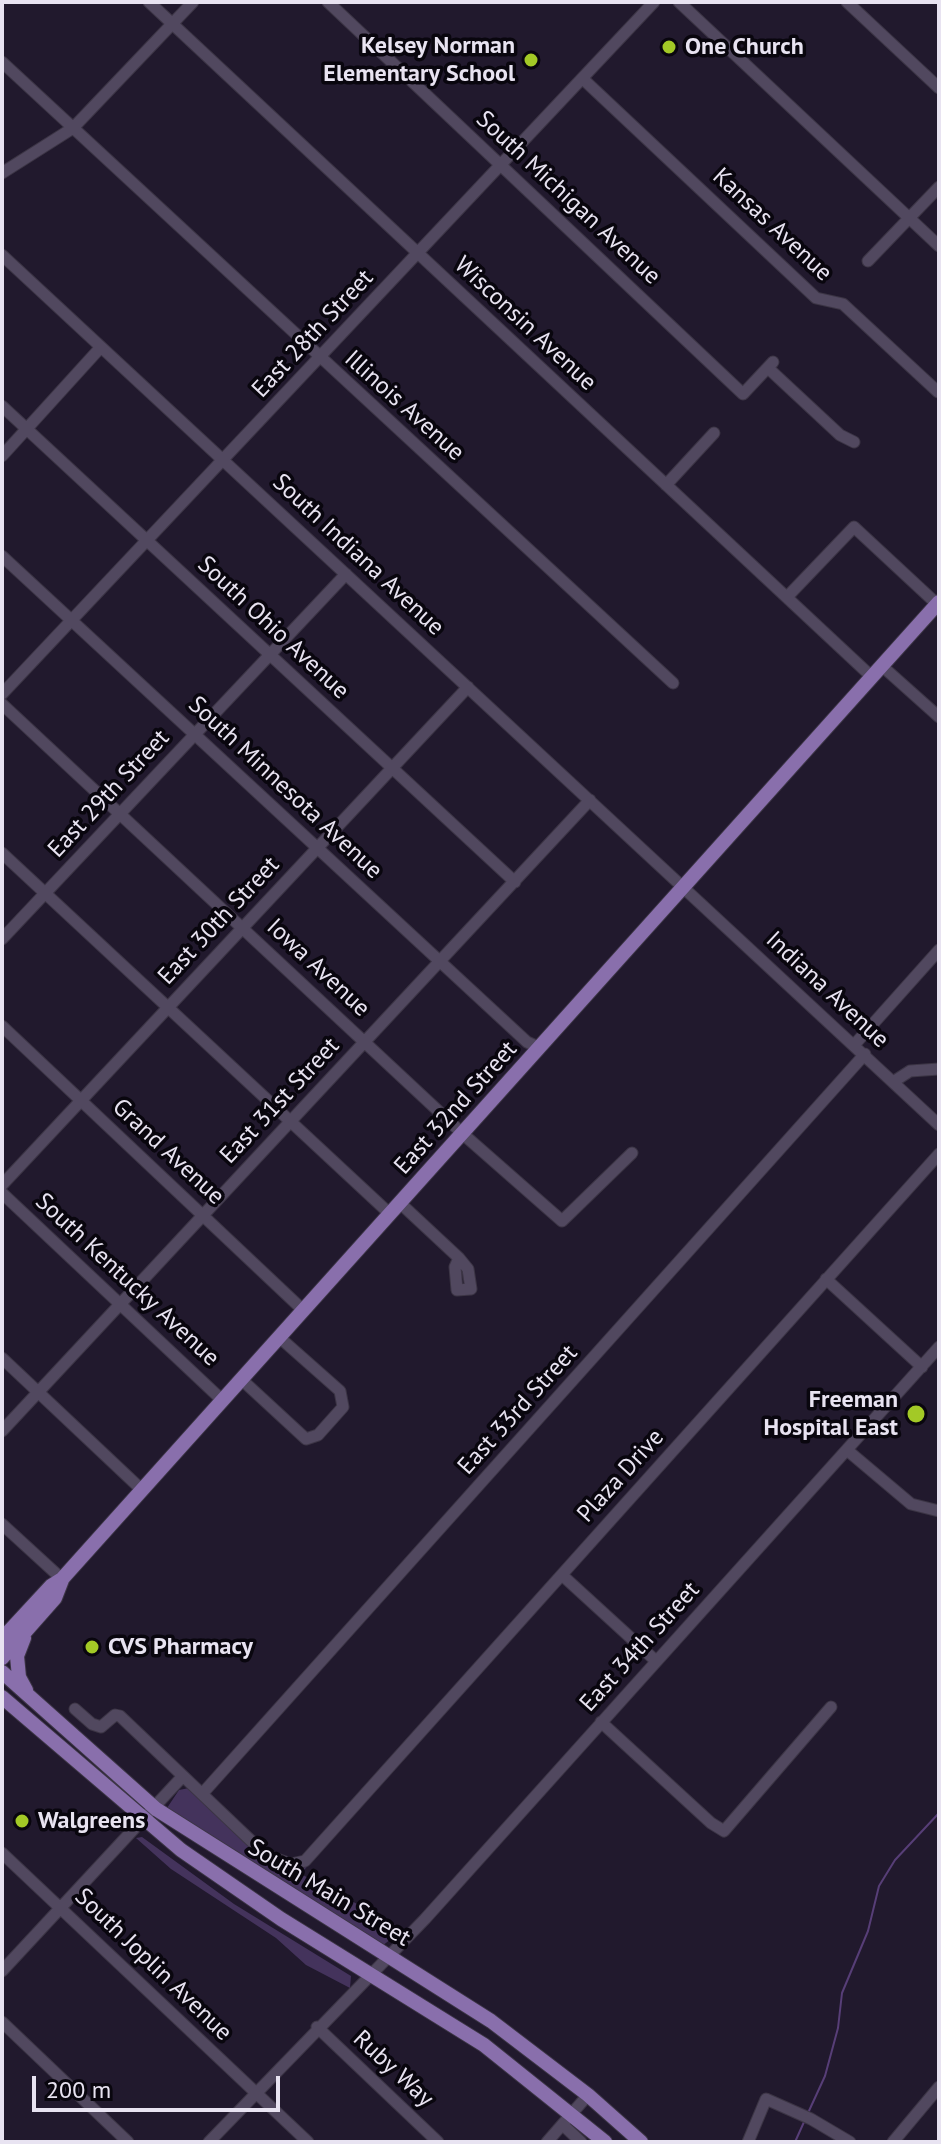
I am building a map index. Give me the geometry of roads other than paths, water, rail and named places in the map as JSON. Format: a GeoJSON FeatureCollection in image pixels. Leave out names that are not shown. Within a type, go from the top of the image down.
{"type":"FeatureCollection","features":[{"type":"Feature","properties":{"kind":"main road","name":"East 32nd Street"},"geometry":{"type":"LineString","coordinates":[[4,1634],[51,1586],[62,1579],[938,604]]}},
{"type":"Feature","properties":{"kind":"main road"},"geometry":{"type":"LineString","coordinates":[[2,1658],[55,1598],[62,1579]]}},
{"type":"Feature","properties":{"kind":"main road"},"geometry":{"type":"LineString","coordinates":[[27,1630],[17,1656],[19,1677],[31,1697]]}},
{"type":"Feature","properties":{"kind":"main road","name":"South Main Street"},"geometry":{"type":"LineString","coordinates":[[2,1672],[156,1809],[204,1843],[389,1954],[491,2021],[588,2095],[641,2142]]}},
{"type":"Feature","properties":{"kind":"main road","name":"South Main Street"},"geometry":{"type":"LineString","coordinates":[[6,1703],[144,1822],[217,1877],[484,2045],[568,2119],[605,2142]]}},
{"type":"Feature","properties":{"kind":"street","name":"Wisconsin Avenue"},"geometry":{"type":"LineString","coordinates":[[149,2],[787,597],[939,717]]}},
{"type":"Feature","properties":{"kind":"street"},"geometry":{"type":"LineString","coordinates":[[2,173],[73,128],[193,2]]}},
{"type":"Feature","properties":{"kind":"street","name":"South Michigan Avenue"},"geometry":{"type":"LineString","coordinates":[[328,2],[743,394],[770,365],[840,435],[854,442]]}},
{"type":"Feature","properties":{"kind":"street","name":"East 28th Street"},"geometry":{"type":"LineString","coordinates":[[2,694],[654,2]]}},
{"type":"Feature","properties":{"kind":"street"},"geometry":{"type":"LineString","coordinates":[[679,2],[939,246]]}},
{"type":"Feature","properties":{"kind":"street"},"geometry":{"type":"LineString","coordinates":[[847,2],[939,88]]}},
{"type":"Feature","properties":{"kind":"street","name":"Illinois Avenue"},"geometry":{"type":"LineString","coordinates":[[2,62],[673,683]]}},
{"type":"Feature","properties":{"kind":"street","name":"Kansas Avenue"},"geometry":{"type":"LineString","coordinates":[[583,79],[816,298],[843,304],[938,392]]}},
{"type":"Feature","properties":{"kind":"street"},"geometry":{"type":"LineString","coordinates":[[868,261],[939,187]]}},
{"type":"Feature","properties":{"kind":"street","name":"South Indiana Avenue"},"geometry":{"type":"LineString","coordinates":[[2,255],[684,886]]}},
{"type":"Feature","properties":{"kind":"street"},"geometry":{"type":"LineString","coordinates":[[2,456],[101,347]]}},
{"type":"Feature","properties":{"kind":"street","name":"South Ohio Avenue"},"geometry":{"type":"LineString","coordinates":[[2,406],[515,882]]}},
{"type":"Feature","properties":{"kind":"street"},"geometry":{"type":"LineString","coordinates":[[666,485],[714,433]]}},
{"type":"Feature","properties":{"kind":"street"},"geometry":{"type":"LineString","coordinates":[[787,597],[854,527],[938,604]]}},
{"type":"Feature","properties":{"kind":"street","name":"South Minnesota Avenue"},"geometry":{"type":"LineString","coordinates":[[2,556],[527,1042],[540,1048]]}},
{"type":"Feature","properties":{"kind":"street","name":"East 29th Street"},"geometry":{"type":"LineString","coordinates":[[2,939],[346,574]]}},
{"type":"Feature","properties":{"kind":"street","name":"East 30th Street"},"geometry":{"type":"LineString","coordinates":[[2,1185],[468,687]]}},
{"type":"Feature","properties":{"kind":"street","name":"Iowa Avenue"},"geometry":{"type":"LineString","coordinates":[[2,704],[463,1134],[562,1221],[632,1153]]}},
{"type":"Feature","properties":{"kind":"street","name":"East 31st Street"},"geometry":{"type":"LineString","coordinates":[[2,1431],[590,800]]}},
{"type":"Feature","properties":{"kind":"street"},"geometry":{"type":"LineString","coordinates":[[2,853],[291,1122],[459,1258]]}},
{"type":"Feature","properties":{"kind":"street","name":"Indiana Avenue"},"geometry":{"type":"LineString","coordinates":[[684,886],[939,1125]]}},
{"type":"Feature","properties":{"kind":"street"},"geometry":{"type":"LineString","coordinates":[[855,1044],[939,950]]}},
{"type":"Feature","properties":{"kind":"street","name":"Grand Avenue"},"geometry":{"type":"LineString","coordinates":[[2,1026],[304,1311]]}},
{"type":"Feature","properties":{"kind":"street","name":"East 33rd Street"},"geometry":{"type":"LineString","coordinates":[[202,1794],[865,1054]]}},
{"type":"Feature","properties":{"kind":"street"},"geometry":{"type":"LineString","coordinates":[[893,1082],[910,1071],[939,1069]]}},
{"type":"Feature","properties":{"kind":"street","name":"Plaza Drive"},"geometry":{"type":"LineString","coordinates":[[75,1709],[92,1724],[101,1727],[115,1715],[120,1716],[266,1855],[291,1864],[305,1861],[939,1154]]}},
{"type":"Feature","properties":{"kind":"street","name":"South Kentucky Avenue"},"geometry":{"type":"LineString","coordinates":[[2,1193],[222,1400]]}},
{"type":"Feature","properties":{"kind":"street"},"geometry":{"type":"LineString","coordinates":[[826,1279],[922,1367]]}},
{"type":"Feature","properties":{"kind":"street"},"geometry":{"type":"LineString","coordinates":[[241,1379],[306,1439],[318,1435],[343,1407],[340,1391],[279,1337]]}},
{"type":"Feature","properties":{"kind":"street","name":"East 34th Street"},"geometry":{"type":"LineString","coordinates":[[209,2142],[317,2027],[425,1919],[939,1347]]}},
{"type":"Feature","properties":{"kind":"street"},"geometry":{"type":"LineString","coordinates":[[2,1358],[142,1490]]}},
{"type":"Feature","properties":{"kind":"street"},"geometry":{"type":"LineString","coordinates":[[847,1450],[896,1494],[921,1508],[939,1511]]}},
{"type":"Feature","properties":{"kind":"street"},"geometry":{"type":"LineString","coordinates":[[2,1524],[62,1579]]}},
{"type":"Feature","properties":{"kind":"street"},"geometry":{"type":"LineString","coordinates":[[562,1575],[656,1661]]}},
{"type":"Feature","properties":{"kind":"street"},"geometry":{"type":"LineString","coordinates":[[601,1722],[713,1826],[726,1830],[831,1707]]}},
{"type":"Feature","properties":{"kind":"street"},"geometry":{"type":"LineString","coordinates":[[2,1971],[144,1822],[183,1776]]}},
{"type":"Feature","properties":{"kind":"street","name":"South Joplin Avenue"},"geometry":{"type":"LineString","coordinates":[[2,1853],[308,2142]]}},
{"type":"Feature","properties":{"kind":"street"},"geometry":{"type":"LineString","coordinates":[[2,2022],[128,2142]]}},
{"type":"Feature","properties":{"kind":"street","name":"Ruby Way"},"geometry":{"type":"LineString","coordinates":[[317,2027],[438,2142]]}},
{"type":"Feature","properties":{"kind":"street"},"geometry":{"type":"LineString","coordinates":[[893,2142],[939,2087]]}},
{"type":"Feature","properties":{"kind":"street"},"geometry":{"type":"LineString","coordinates":[[547,2142],[588,2095]]}},
{"type":"Feature","properties":{"kind":"street"},"geometry":{"type":"LineString","coordinates":[[748,2142],[766,2099],[850,2142]]}},
{"type":"Feature","properties":{"kind":"street"},"geometry":{"type":"LineString","coordinates":[[568,2119],[581,2142]]}},
{"type":"Feature","properties":{"kind":"waterway"},"geometry":{"type":"LineString","coordinates":[[808,2113],[825,2076],[838,2028],[842,1993],[868,1931],[879,1886],[895,1860],[939,1813]]}},
{"type":"Feature","properties":{"kind":"waterway"},"geometry":{"type":"LineString","coordinates":[[795,2142],[804,2122]]}},
{"type":"Feature","properties":{"kind":"place","name":"One Church"},"geometry":{"type":"Point","coordinates":[669,47]}},
{"type":"Feature","properties":{"kind":"place","name":"Kelsey Norman Elementary School"},"geometry":{"type":"Point","coordinates":[531,60]}},
{"type":"Feature","properties":{"kind":"place","name":"Freeman Hospital East"},"geometry":{"type":"Point","coordinates":[916,1414]}},
{"type":"Feature","properties":{"kind":"place","name":"CVS Pharmacy"},"geometry":{"type":"Point","coordinates":[92,1647]}},
{"type":"Feature","properties":{"kind":"place","name":"Walgreens"},"geometry":{"type":"Point","coordinates":[22,1821]}}]}
